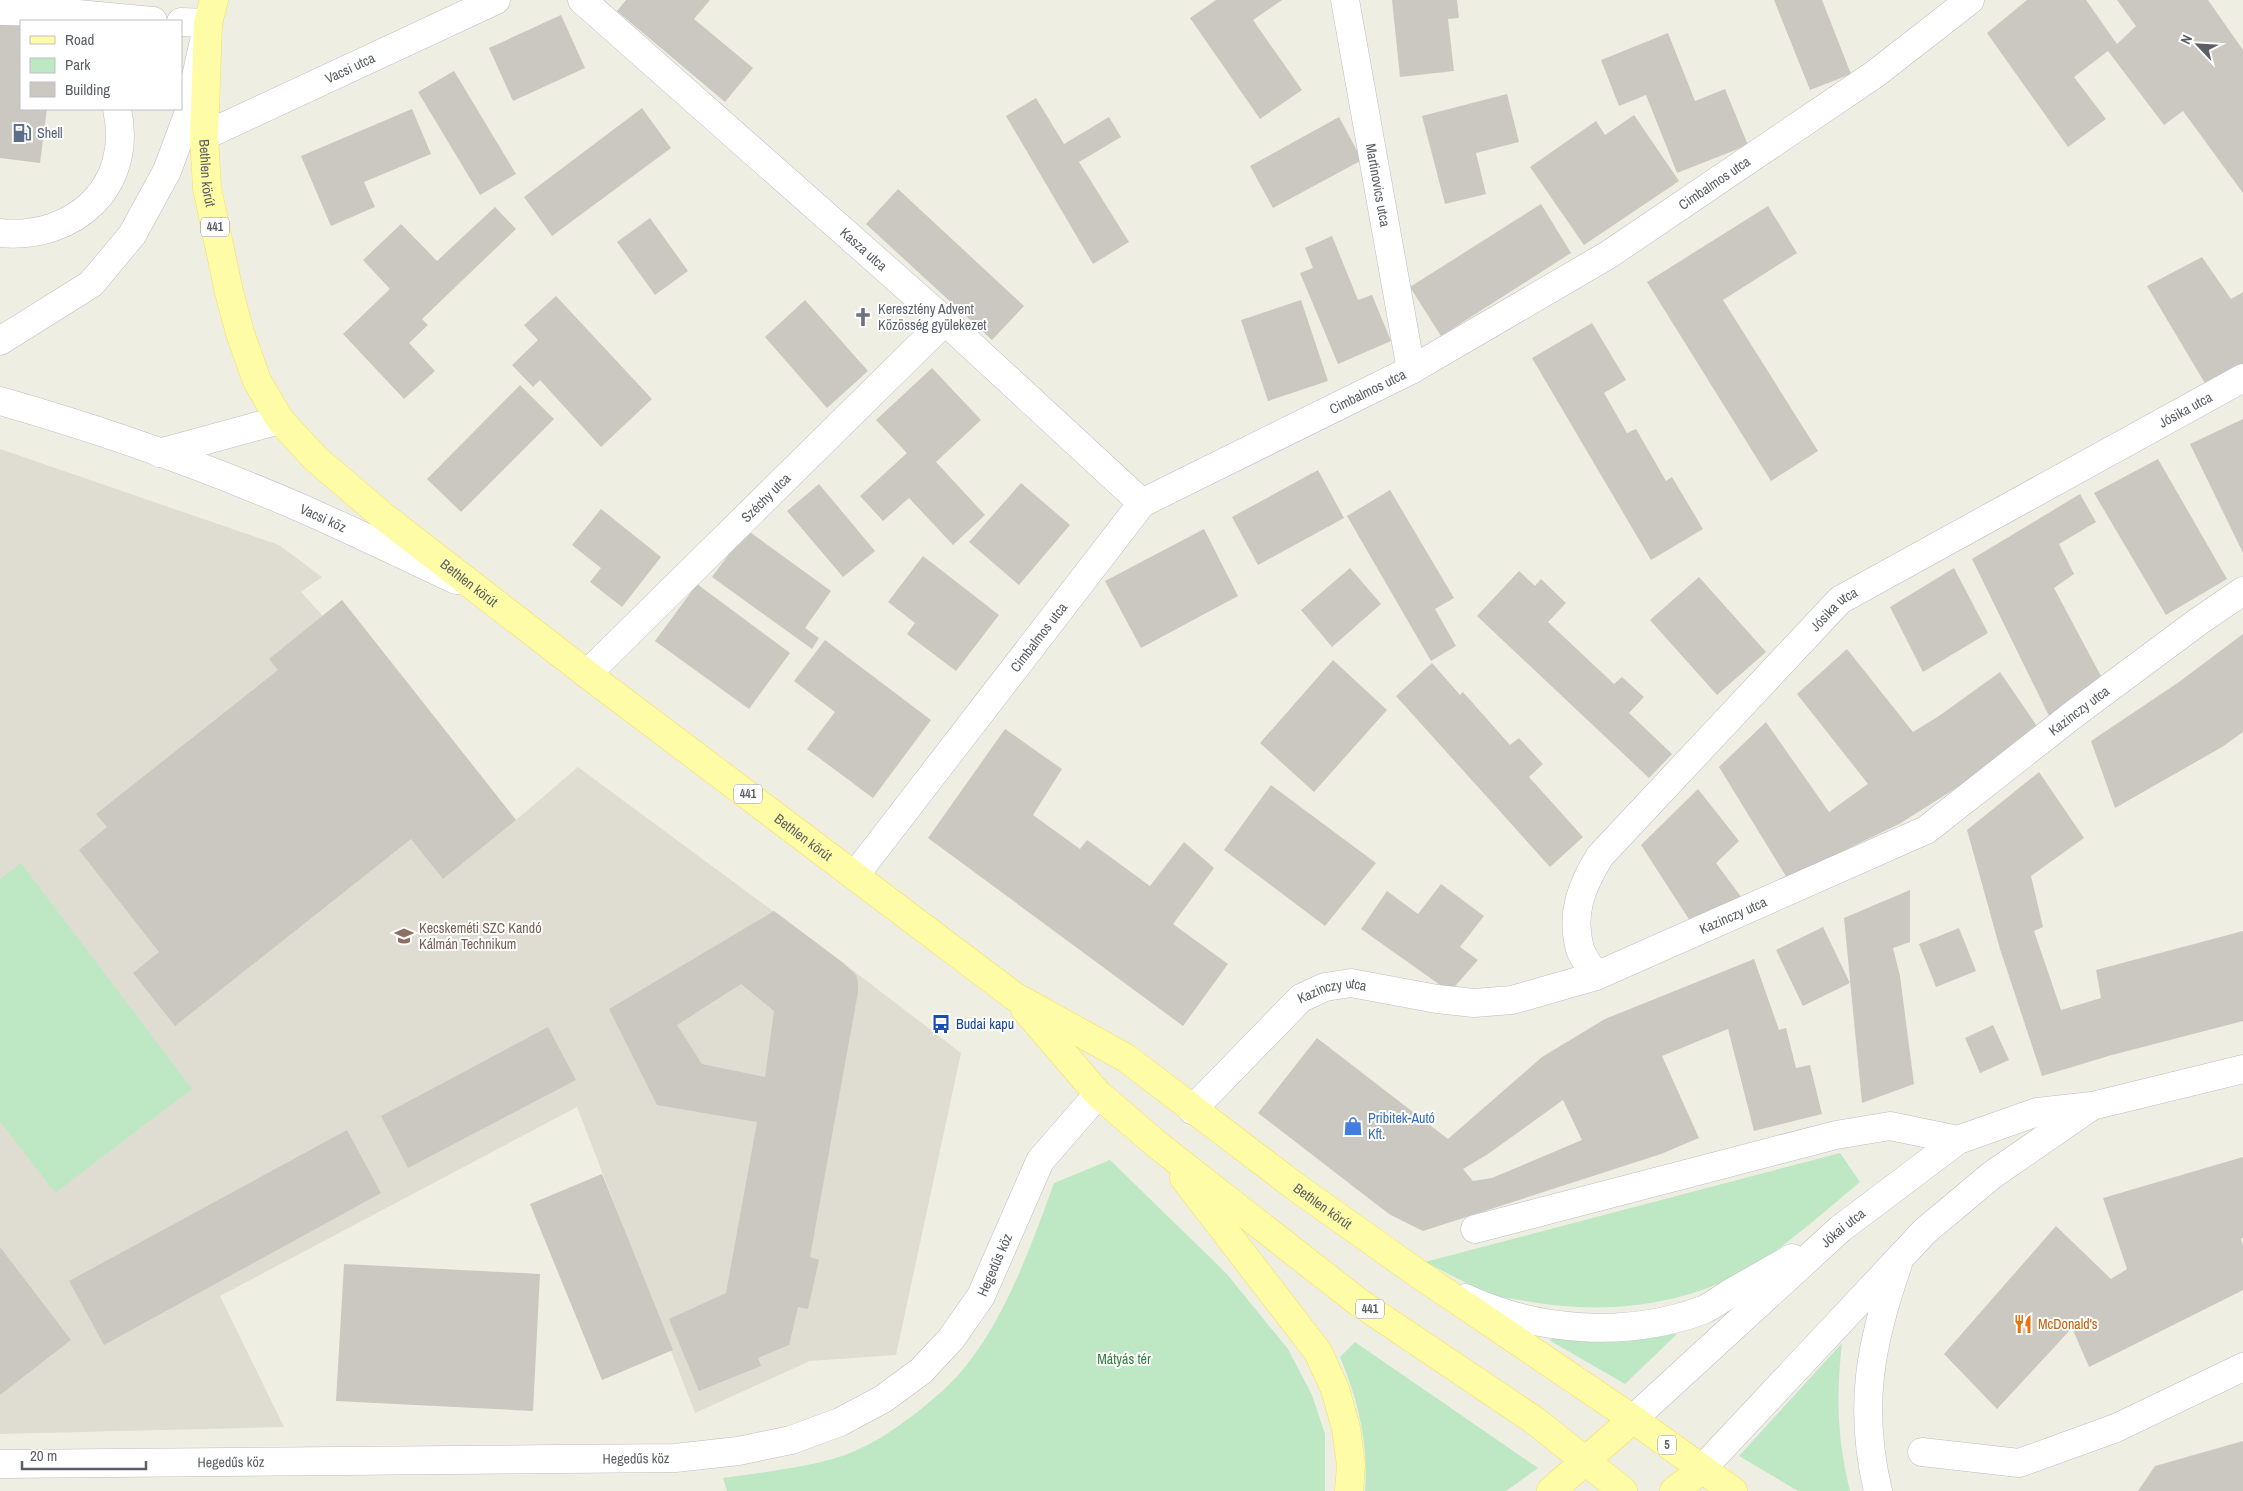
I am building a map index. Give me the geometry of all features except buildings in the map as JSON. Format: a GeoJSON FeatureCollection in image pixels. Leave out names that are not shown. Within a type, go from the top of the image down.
{"type":"FeatureCollection","features":[{"type":"Feature","properties":{"kind":"main road","name":"Bethlen körút"},"geometry":{"type":"LineString","coordinates":[[201,15],[207,188],[238,325],[257,380],[280,420],[316,459],[384,517],[587,674],[856,874],[1014,996],[1126,1058],[1192,1110],[1420,1276],[1633,1419]]}},
{"type":"Feature","properties":{"kind":"main road","name":"Bethlen körút"},"geometry":{"type":"LineString","coordinates":[[1014,996],[1098,1094],[1160,1147],[1357,1301],[1534,1420],[1586,1462]]}},
{"type":"Feature","properties":{"kind":"main road"},"geometry":{"type":"LineString","coordinates":[[1160,1147],[1318,1352],[1335,1389],[1346,1428],[1351,1465],[1349,1491]]}},
{"type":"Feature","properties":{"kind":"main road"},"geometry":{"type":"LineString","coordinates":[[1551,1491],[1633,1419]]}},
{"type":"Feature","properties":{"kind":"main road","name":"5"},"geometry":{"type":"LineString","coordinates":[[1633,1419],[1701,1470],[1733,1491]]}},
{"type":"Feature","properties":{"kind":"main road"},"geometry":{"type":"LineString","coordinates":[[1586,1462],[1623,1491]]}},
{"type":"Feature","properties":{"kind":"main road"},"geometry":{"type":"LineString","coordinates":[[1674,1491],[1701,1470]]}},
{"type":"Feature","properties":{"kind":"street","name":"Vacsi utca"},"geometry":{"type":"LineString","coordinates":[[204,136],[496,0]]}},
{"type":"Feature","properties":{"kind":"street","name":"Kasza utca"},"geometry":{"type":"LineString","coordinates":[[582,0],[945,321],[1142,503]]}},
{"type":"Feature","properties":{"kind":"street","name":"Martinovics utca"},"geometry":{"type":"LineString","coordinates":[[1345,0],[1411,370]]}},
{"type":"Feature","properties":{"kind":"street","name":"Cimbalmos utca"},"geometry":{"type":"LineString","coordinates":[[856,874],[1142,503],[1411,370],[1608,255],[1875,74],[1970,0]]}},
{"type":"Feature","properties":{"kind":"street"},"geometry":{"type":"LineString","coordinates":[[0,11],[60,17],[129,20]]}},
{"type":"Feature","properties":{"kind":"street"},"geometry":{"type":"LineString","coordinates":[[0,341],[91,284],[132,235],[167,171],[187,117],[201,15]]}},
{"type":"Feature","properties":{"kind":"street"},"geometry":{"type":"LineString","coordinates":[[0,233],[20,234],[57,227],[74,219],[91,206],[105,188],[115,167],[119,145],[117,110]]}},
{"type":"Feature","properties":{"kind":"street","name":"Széchy utca"},"geometry":{"type":"LineString","coordinates":[[587,674],[945,321]]}},
{"type":"Feature","properties":{"kind":"street","name":"Jósika utca"},"geometry":{"type":"LineString","coordinates":[[1596,976],[1581,950],[1577,922],[1579,898],[1584,883],[1600,856],[1840,600],[2243,378]]}},
{"type":"Feature","properties":{"kind":"street","name":"Vacsi köz"},"geometry":{"type":"LineString","coordinates":[[0,401],[45,414],[159,453],[300,508],[482,592]]}},
{"type":"Feature","properties":{"kind":"street"},"geometry":{"type":"LineString","coordinates":[[159,453],[280,420]]}},
{"type":"Feature","properties":{"kind":"street","name":"Kazinczy utca"},"geometry":{"type":"LineString","coordinates":[[1192,1110],[1301,998],[1325,987],[1351,983],[1437,999],[1495,1002],[1512,1000],[1596,976],[1926,830],[2074,714],[2243,591]]}},
{"type":"Feature","properties":{"kind":"street","name":"Jókai utca"},"geometry":{"type":"LineString","coordinates":[[1633,1419],[1840,1229],[1958,1140],[2037,1112],[2092,1106],[2243,1069]]}},
{"type":"Feature","properties":{"kind":"street","name":"Hegedűs köz"},"geometry":{"type":"LineString","coordinates":[[0,1464],[675,1458],[738,1451],[791,1440],[840,1422],[884,1399],[922,1371],[951,1339],[981,1296],[1040,1161],[1098,1094]]}},
{"type":"Feature","properties":{"kind":"street","name":"Jókai utca"},"geometry":{"type":"LineString","coordinates":[[1701,1470],[1925,1231],[1992,1175],[2092,1106]]}},
{"type":"Feature","properties":{"kind":"street"},"geometry":{"type":"LineString","coordinates":[[1475,1229],[1836,1135],[1890,1126],[1958,1140]]}},
{"type":"Feature","properties":{"kind":"street"},"geometry":{"type":"LineString","coordinates":[[1420,1276],[1489,1309],[1530,1320],[1577,1327],[1611,1328],[1646,1324],[1704,1309],[1840,1229]]}},
{"type":"Feature","properties":{"kind":"street"},"geometry":{"type":"LineString","coordinates":[[1878,1491],[1870,1458],[1867,1413],[1869,1372],[1880,1316],[1901,1255]]}},
{"type":"Feature","properties":{"kind":"street"},"geometry":{"type":"LineString","coordinates":[[1922,1452],[2019,1463],[2116,1428],[2243,1367]]}},
{"type":"Feature","properties":{"kind":"shaded area","name":"Kecskeméti SZC Kandó Kálmán Technikum"},"geometry":{"type":"Polygon","coordinates":[[[0,449],[279,545],[322,577],[301,592],[323,616],[342,600],[516,820],[578,767],[842,962],[961,1053],[896,1355],[810,1361],[695,1413],[577,1107],[220,1296],[284,1427],[0,1434],[0,449]]]}},
{"type":"Feature","properties":{"kind":"green space"},"geometry":{"type":"Polygon","coordinates":[[[21,863],[192,1089],[55,1193],[0,1121],[0,879],[21,863]]]}},
{"type":"Feature","properties":{"kind":"green space"},"geometry":{"type":"Polygon","coordinates":[[[1840,1153],[1860,1182],[1805,1228],[1745,1271],[1716,1285],[1687,1295],[1625,1306],[1562,1306],[1494,1295],[1425,1262],[1840,1153]]]}},
{"type":"Feature","properties":{"kind":"green space","name":"Mátyás tér"},"geometry":{"type":"Polygon","coordinates":[[[1110,1160],[1226,1273],[1288,1349],[1312,1395],[1325,1434],[1325,1491],[727,1491],[723,1478],[800,1466],[855,1451],[891,1431],[937,1396],[963,1370],[995,1322],[1018,1276],[1054,1183],[1110,1160]]]}},
{"type":"Feature","properties":{"kind":"green space"},"geometry":{"type":"Polygon","coordinates":[[[1677,1334],[1625,1384],[1549,1340],[1562,1337],[1677,1334]]]}},
{"type":"Feature","properties":{"kind":"green space"},"geometry":{"type":"Polygon","coordinates":[[[1355,1342],[1538,1468],[1506,1491],[1365,1491],[1364,1439],[1361,1422],[1352,1389],[1340,1357],[1355,1342]]]}},
{"type":"Feature","properties":{"kind":"green space"},"geometry":{"type":"Polygon","coordinates":[[[1842,1343],[1838,1400],[1842,1453],[1850,1491],[1798,1491],[1739,1456],[1842,1343]]]}},
{"type":"Feature","properties":{"kind":"place","name":"Shell"},"geometry":{"type":"Point","coordinates":[22,133]}},
{"type":"Feature","properties":{"kind":"place","name":"Keresztény Advent Közösség gyülekezet"},"geometry":{"type":"Point","coordinates":[863,317]}},
{"type":"Feature","properties":{"kind":"place","name":"Kecskeméti SZC Kandó Kálmán Technikum"},"geometry":{"type":"Point","coordinates":[404,936]}},
{"type":"Feature","properties":{"kind":"place","name":"Budai kapu"},"geometry":{"type":"Point","coordinates":[941,1024]}},
{"type":"Feature","properties":{"kind":"place","name":"Pribitek-Autó Kft."},"geometry":{"type":"Point","coordinates":[1353,1126]}},
{"type":"Feature","properties":{"kind":"place","name":"McDonald's"},"geometry":{"type":"Point","coordinates":[2023,1324]}}]}
